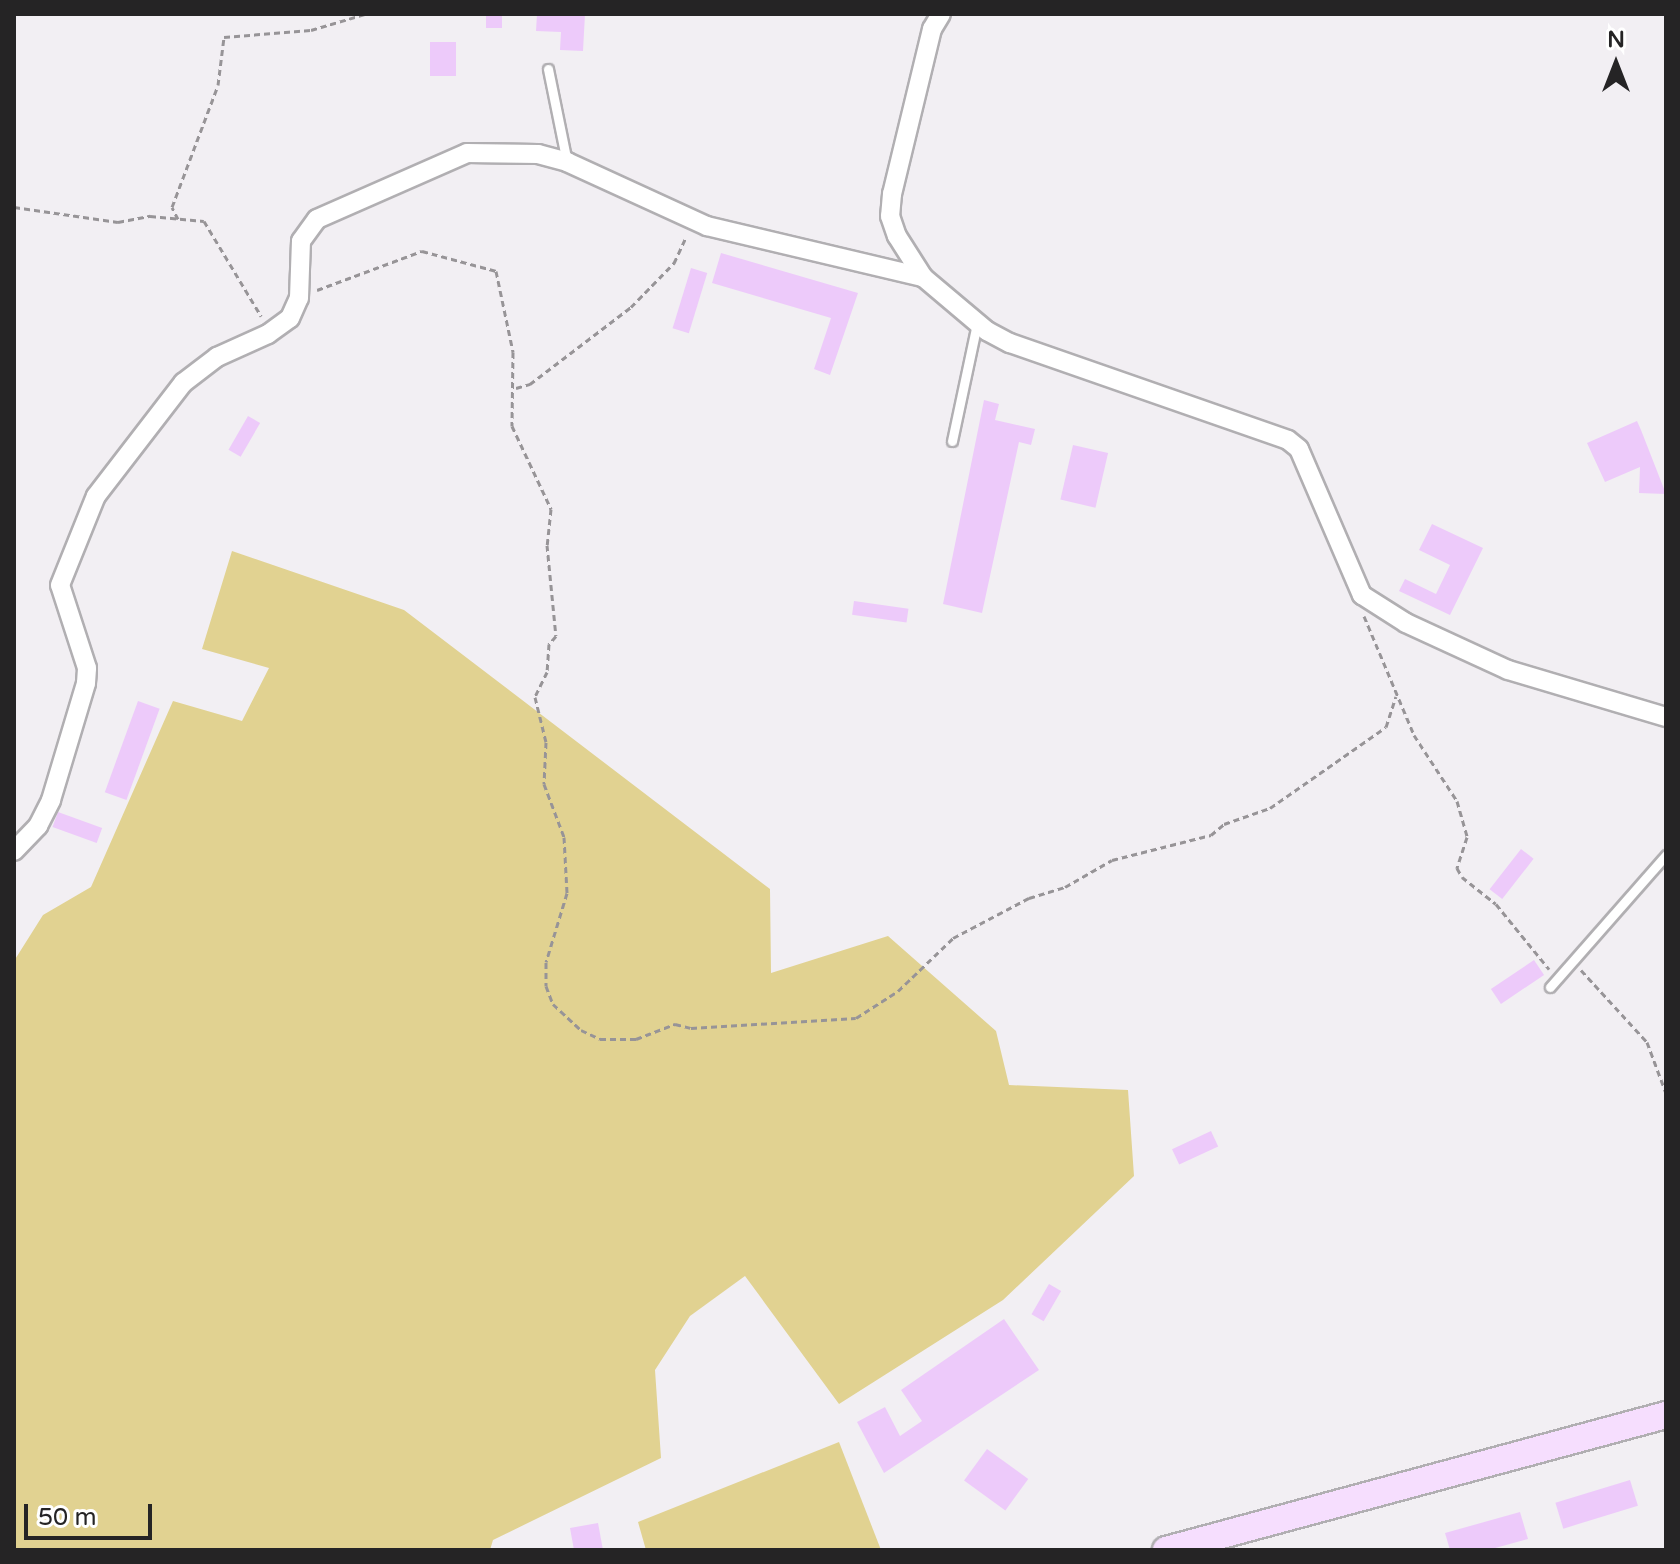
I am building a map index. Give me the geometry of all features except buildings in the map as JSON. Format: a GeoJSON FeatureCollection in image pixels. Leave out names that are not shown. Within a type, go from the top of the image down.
{"type":"FeatureCollection","features":[{"type":"Feature","properties":{"kind":"street"},"geometry":{"type":"LineString","coordinates":[[941,14],[932,29],[892,194],[890,216],[897,236],[923,277],[977,323],[1010,343],[1080,370],[1219,412],[1288,440],[1299,449],[1362,595],[1468,655],[1666,717]]}},
{"type":"Feature","properties":{"kind":"street"},"geometry":{"type":"LineString","coordinates":[[14,851],[38,826],[51,800],[86,683],[87,668],[60,585],[96,496],[136,437],[183,383],[217,357],[277,329],[290,318],[299,298],[301,241],[310,224],[467,153],[508,151],[567,162],[690,220],[923,277]]}},
{"type":"Feature","properties":{"kind":"street"},"geometry":{"type":"LineString","coordinates":[[1166,1550],[1666,1415]]}},
{"type":"Feature","properties":{"kind":"lane"},"geometry":{"type":"LineString","coordinates":[[548,69],[567,162]]}},
{"type":"Feature","properties":{"kind":"lane"},"geometry":{"type":"LineString","coordinates":[[952,441],[977,323]]}},
{"type":"Feature","properties":{"kind":"lane"},"geometry":{"type":"LineString","coordinates":[[1550,987],[1666,855]]}},
{"type":"Feature","properties":{"kind":"path"},"geometry":{"type":"LineString","coordinates":[[178,219],[172,207],[218,85],[224,37],[311,30],[365,14]]}},
{"type":"Feature","properties":{"kind":"path"},"geometry":{"type":"LineString","coordinates":[[14,207],[118,222],[150,216],[204,221],[251,307],[277,329]]}},
{"type":"Feature","properties":{"kind":"path"},"geometry":{"type":"LineString","coordinates":[[516,388],[530,384],[658,283],[674,263],[690,220]]}},
{"type":"Feature","properties":{"kind":"path"},"geometry":{"type":"LineString","coordinates":[[299,298],[422,251],[496,271],[516,388],[512,426],[551,509],[547,545],[556,636],[535,697],[546,742],[544,784],[564,837],[567,893],[546,962],[546,986],[560,1011],[600,1039],[636,1039],[675,1024],[691,1028],[856,1018],[898,991],[953,938],[1029,898],[1065,887],[1112,860],[1211,835],[1224,824],[1270,808],[1386,727],[1396,697]]}},
{"type":"Feature","properties":{"kind":"path"},"geometry":{"type":"LineString","coordinates":[[1362,595],[1367,631],[1396,697],[1457,801],[1467,837],[1457,868],[1462,877],[1496,904],[1557,978]]}},
{"type":"Feature","properties":{"kind":"path"},"geometry":{"type":"LineString","coordinates":[[1577,959],[1589,983],[1647,1042],[1666,1093]]}},
{"type":"Feature","properties":{"kind":"shaded area"},"geometry":{"type":"Polygon","coordinates":[[[232,551],[404,610],[770,889],[771,973],[888,936],[996,1031],[1009,1085],[1128,1090],[1134,1176],[1003,1300],[839,1404],[745,1276],[690,1316],[655,1370],[661,1458],[493,1540],[490,1550],[14,1550],[14,961],[43,915],[91,887],[173,701],[242,721],[269,668],[202,649],[232,551]]]}},
{"type":"Feature","properties":{"kind":"shaded area"},"geometry":{"type":"Polygon","coordinates":[[[839,1442],[881,1550],[646,1550],[638,1522],[839,1442]]]}}]}
